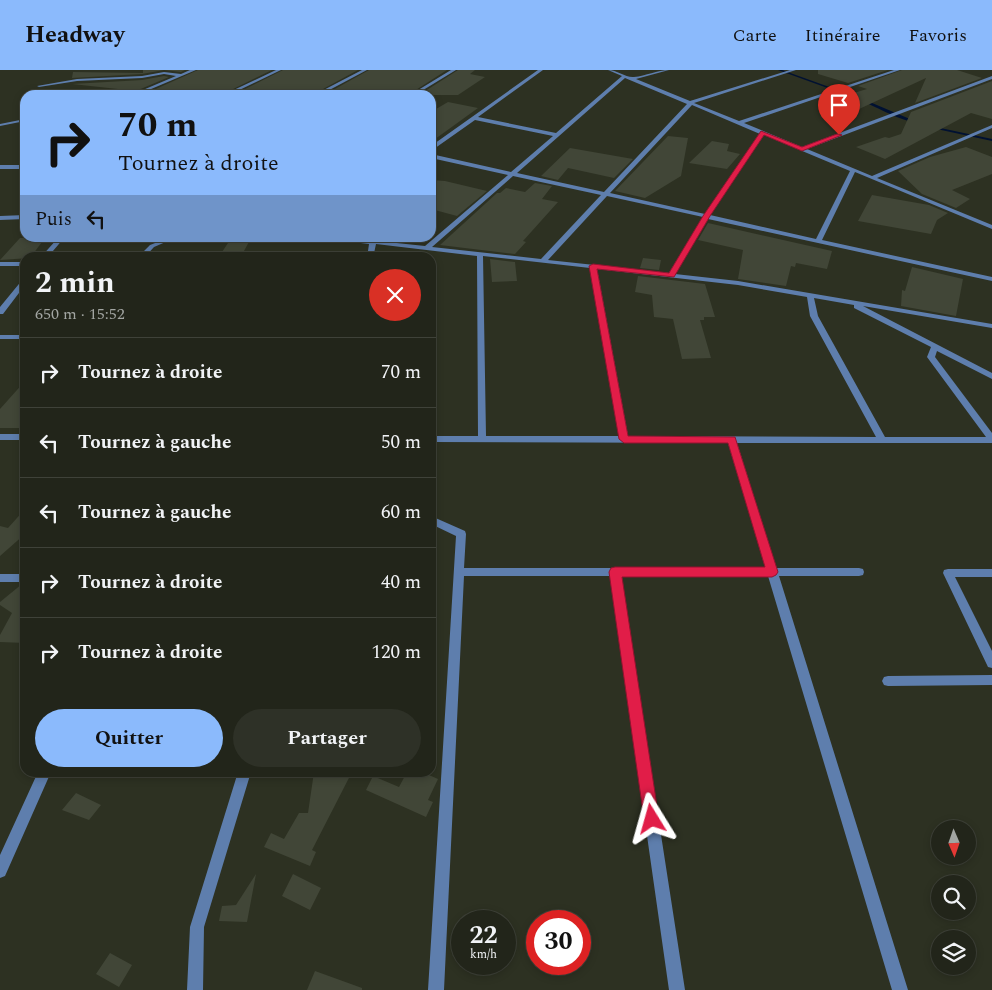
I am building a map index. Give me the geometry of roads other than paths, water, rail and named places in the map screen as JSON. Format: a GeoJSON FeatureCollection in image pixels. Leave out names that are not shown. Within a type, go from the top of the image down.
{"type":"FeatureCollection","features":[{"type":"Feature","properties":{"kind":"street"},"geometry":{"type":"LineString","coordinates":[[145,90],[194,70]]}},
{"type":"Feature","properties":{"kind":"street"},"geometry":{"type":"LineString","coordinates":[[236,90],[279,70]]}},
{"type":"Feature","properties":{"kind":"street"},"geometry":{"type":"LineString","coordinates":[[326,90],[365,70]]}},
{"type":"Feature","properties":{"kind":"street"},"geometry":{"type":"LineString","coordinates":[[420,90],[454,70]]}},
{"type":"Feature","properties":{"kind":"street"},"geometry":{"type":"LineString","coordinates":[[436,145],[541,70]]}},
{"type":"Feature","properties":{"kind":"street"},"geometry":{"type":"LineString","coordinates":[[610,70],[992,227]]}},
{"type":"Feature","properties":{"kind":"street"},"geometry":{"type":"LineString","coordinates":[[632,79],[667,70]]}},
{"type":"Feature","properties":{"kind":"street"},"geometry":{"type":"LineString","coordinates":[[543,261],[690,103],[794,70]]}},
{"type":"Feature","properties":{"kind":"street"},"geometry":{"type":"LineString","coordinates":[[739,123],[898,70]]}},
{"type":"Feature","properties":{"kind":"street"},"geometry":{"type":"LineString","coordinates":[[39,86],[77,80],[142,77],[164,73],[182,75]]}},
{"type":"Feature","properties":{"kind":"street"},"geometry":{"type":"LineString","coordinates":[[436,240],[625,76]]}},
{"type":"Feature","properties":{"kind":"street"},"geometry":{"type":"LineString","coordinates":[[802,149],[992,77]]}},
{"type":"Feature","properties":{"kind":"street"},"geometry":{"type":"LineString","coordinates":[[474,118],[557,135]]}},
{"type":"Feature","properties":{"kind":"street"},"geometry":{"type":"LineString","coordinates":[[0,125],[20,121]]}},
{"type":"Feature","properties":{"kind":"street"},"geometry":{"type":"LineString","coordinates":[[872,178],[992,126]]}},
{"type":"Feature","properties":{"kind":"street"},"geometry":{"type":"LineString","coordinates":[[671,275],[706,216],[763,133]]}},
{"type":"Feature","properties":{"kind":"street"},"geometry":{"type":"LineString","coordinates":[[436,157],[992,279]]}},
{"type":"Feature","properties":{"kind":"street"},"geometry":{"type":"LineString","coordinates":[[0,167],[20,167]]}},
{"type":"Feature","properties":{"kind":"street"},"geometry":{"type":"LineString","coordinates":[[818,241],[853,170]]}},
{"type":"Feature","properties":{"kind":"street"},"geometry":{"type":"LineString","coordinates":[[0,218],[20,216]]}},
{"type":"Feature","properties":{"kind":"street"},"geometry":{"type":"LineString","coordinates":[[982,223],[992,218]]}},
{"type":"Feature","properties":{"kind":"street"},"geometry":{"type":"LineString","coordinates":[[48,252],[57,242]]}},
{"type":"Feature","properties":{"kind":"street"},"geometry":{"type":"LineString","coordinates":[[146,252],[152,246],[162,242]]}},
{"type":"Feature","properties":{"kind":"street"},"geometry":{"type":"LineString","coordinates":[[371,252],[373,242],[671,275],[738,283],[992,326]]}},
{"type":"Feature","properties":{"kind":"street"},"geometry":{"type":"LineString","coordinates":[[427,248],[434,242]]}},
{"type":"Feature","properties":{"kind":"street"},"geometry":{"type":"LineString","coordinates":[[480,254],[482,439]]}},
{"type":"Feature","properties":{"kind":"street"},"geometry":{"type":"LineString","coordinates":[[0,264],[20,264]]}},
{"type":"Feature","properties":{"kind":"street"},"geometry":{"type":"LineString","coordinates":[[593,266],[624,439]]}},
{"type":"Feature","properties":{"kind":"street"},"geometry":{"type":"LineString","coordinates":[[0,312],[20,286]]}},
{"type":"Feature","properties":{"kind":"street"},"geometry":{"type":"LineString","coordinates":[[810,295],[814,316],[882,440]]}},
{"type":"Feature","properties":{"kind":"street"},"geometry":{"type":"LineString","coordinates":[[847,301],[992,376]]}},
{"type":"Feature","properties":{"kind":"street"},"geometry":{"type":"LineString","coordinates":[[0,337],[20,337]]}},
{"type":"Feature","properties":{"kind":"street"},"geometry":{"type":"LineString","coordinates":[[935,347],[931,356],[992,440]]}},
{"type":"Feature","properties":{"kind":"street"},"geometry":{"type":"LineString","coordinates":[[0,437],[20,437]]}},
{"type":"Feature","properties":{"kind":"street"},"geometry":{"type":"LineString","coordinates":[[436,438],[992,440]]}},
{"type":"Feature","properties":{"kind":"street"},"geometry":{"type":"LineString","coordinates":[[732,440],[900,990]]}},
{"type":"Feature","properties":{"kind":"street"},"geometry":{"type":"LineString","coordinates":[[436,522],[460,534],[436,990]]}},
{"type":"Feature","properties":{"kind":"street"},"geometry":{"type":"LineString","coordinates":[[458,572],[859,572]]}},
{"type":"Feature","properties":{"kind":"street"},"geometry":{"type":"LineString","coordinates":[[615,572],[677,990]]}},
{"type":"Feature","properties":{"kind":"street"},"geometry":{"type":"LineString","coordinates":[[992,573],[948,573],[992,663]]}},
{"type":"Feature","properties":{"kind":"street"},"geometry":{"type":"LineString","coordinates":[[2,581],[20,579]]}},
{"type":"Feature","properties":{"kind":"street"},"geometry":{"type":"LineString","coordinates":[[888,681],[992,680]]}},
{"type":"Feature","properties":{"kind":"street"},"geometry":{"type":"LineString","coordinates":[[0,871],[43,777]]}},
{"type":"Feature","properties":{"kind":"street"},"geometry":{"type":"LineString","coordinates":[[195,990],[197,927],[243,777]]}},
{"type":"Feature","properties":{"kind":"waterway"},"geometry":{"type":"LineString","coordinates":[[779,70],[856,97]]}},
{"type":"Feature","properties":{"kind":"waterway"},"geometry":{"type":"LineString","coordinates":[[865,101],[915,122]]}},
{"type":"Feature","properties":{"kind":"waterway"},"geometry":{"type":"LineString","coordinates":[[932,127],[992,140]]}}]}
